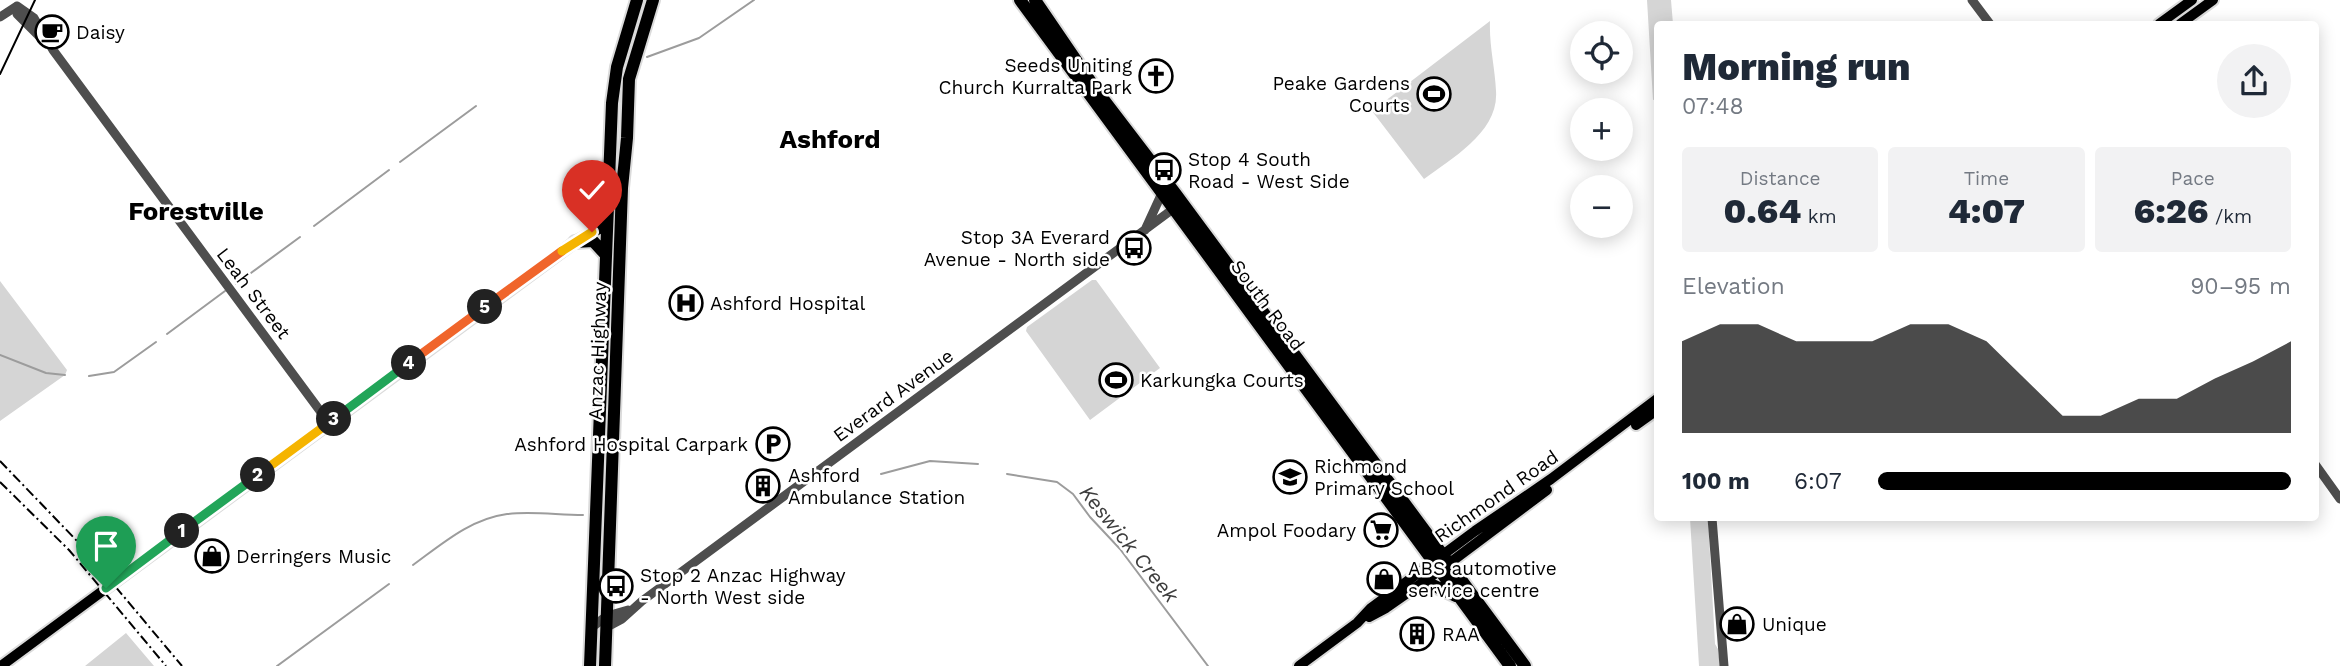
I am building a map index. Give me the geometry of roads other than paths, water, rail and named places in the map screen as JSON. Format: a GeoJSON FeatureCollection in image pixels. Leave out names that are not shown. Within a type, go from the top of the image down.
{"type":"FeatureCollection","features":[{"type":"Feature","properties":{"kind":"highway","name":"Anzac Highway"},"geometry":{"type":"LineString","coordinates":[[590,666],[611,103],[617,67],[638,0]]}},
{"type":"Feature","properties":{"kind":"highway","name":"Anzac Highway"},"geometry":{"type":"LineString","coordinates":[[605,666],[622,188],[629,88],[632,66],[653,0]]}},
{"type":"Feature","properties":{"kind":"highway","name":"South Road"},"geometry":{"type":"LineString","coordinates":[[1020,0],[1162,193],[1178,206]]}},
{"type":"Feature","properties":{"kind":"highway","name":"South Road"},"geometry":{"type":"LineString","coordinates":[[1035,0],[1178,206],[1441,563],[1525,666]]}},
{"type":"Feature","properties":{"kind":"highway"},"geometry":{"type":"LineString","coordinates":[[611,103],[618,107],[622,105],[629,88]]}},
{"type":"Feature","properties":{"kind":"highway"},"geometry":{"type":"LineString","coordinates":[[611,127],[617,116],[628,118]]}},
{"type":"Feature","properties":{"kind":"highway"},"geometry":{"type":"LineString","coordinates":[[620,256],[617,237],[608,228],[617,212],[622,188]]}},
{"type":"Feature","properties":{"kind":"highway"},"geometry":{"type":"LineString","coordinates":[[575,242],[593,241],[606,255]]}},
{"type":"Feature","properties":{"kind":"highway"},"geometry":{"type":"LineString","coordinates":[[604,300],[618,300]]}},
{"type":"Feature","properties":{"kind":"highway"},"geometry":{"type":"LineString","coordinates":[[616,396],[601,384],[610,379],[617,368]]}},
{"type":"Feature","properties":{"kind":"highway"},"geometry":{"type":"LineString","coordinates":[[598,459],[612,460]]}},
{"type":"Feature","properties":{"kind":"highway","name":"South Road"},"geometry":{"type":"LineString","coordinates":[[1441,563],[1460,598],[1510,666]]}},
{"type":"Feature","properties":{"kind":"highway"},"geometry":{"type":"LineString","coordinates":[[1424,581],[1436,584],[1460,598]]}},
{"type":"Feature","properties":{"kind":"main road"},"geometry":{"type":"LineString","coordinates":[[2163,21],[2192,0]]}},
{"type":"Feature","properties":{"kind":"main road"},"geometry":{"type":"LineString","coordinates":[[2183,21],[2213,0]]}},
{"type":"Feature","properties":{"kind":"main road"},"geometry":{"type":"LineString","coordinates":[[1,666],[575,242],[592,232],[608,228]]}},
{"type":"Feature","properties":{"kind":"main road","name":"Richmond Road"},"geometry":{"type":"LineString","coordinates":[[1299,666],[1357,623],[1386,608],[1424,581],[1441,563],[1654,401]]}},
{"type":"Feature","properties":{"kind":"main road","name":"Richmond Road"},"geometry":{"type":"LineString","coordinates":[[1357,623],[1371,608],[1441,563],[1654,412]]}},
{"type":"Feature","properties":{"kind":"street"},"geometry":{"type":"LineString","coordinates":[[1972,0],[1988,21]]}},
{"type":"Feature","properties":{"kind":"street"},"geometry":{"type":"LineString","coordinates":[[0,17],[18,7]]}},
{"type":"Feature","properties":{"kind":"street"},"geometry":{"type":"LineString","coordinates":[[0,23],[18,7]]}},
{"type":"Feature","properties":{"kind":"street","name":"Leah Street"},"geometry":{"type":"LineString","coordinates":[[18,7],[329,422]]}},
{"type":"Feature","properties":{"kind":"street"},"geometry":{"type":"LineString","coordinates":[[1145,232],[1162,193]]}},
{"type":"Feature","properties":{"kind":"street","name":"Everard Avenue"},"geometry":{"type":"LineString","coordinates":[[592,627],[633,608],[1178,206]]}},
{"type":"Feature","properties":{"kind":"street"},"geometry":{"type":"LineString","coordinates":[[2319,470],[2340,499]]}},
{"type":"Feature","properties":{"kind":"street"},"geometry":{"type":"LineString","coordinates":[[1712,521],[1724,666]]}},
{"type":"Feature","properties":{"kind":"waterway"},"geometry":{"type":"LineString","coordinates":[[647,57],[699,38],[754,0]]}},
{"type":"Feature","properties":{"kind":"waterway"},"geometry":{"type":"LineString","coordinates":[[400,162],[476,106]]}},
{"type":"Feature","properties":{"kind":"waterway"},"geometry":{"type":"LineString","coordinates":[[314,226],[389,170]]}},
{"type":"Feature","properties":{"kind":"waterway"},"geometry":{"type":"LineString","coordinates":[[236,284],[300,237]]}},
{"type":"Feature","properties":{"kind":"waterway"},"geometry":{"type":"LineString","coordinates":[[167,334],[225,291]]}},
{"type":"Feature","properties":{"kind":"waterway"},"geometry":{"type":"LineString","coordinates":[[89,376],[114,372],[156,342]]}},
{"type":"Feature","properties":{"kind":"waterway"},"geometry":{"type":"LineString","coordinates":[[0,355],[46,373],[65,375]]}},
{"type":"Feature","properties":{"kind":"waterway","name":"Keswick Creek"},"geometry":{"type":"LineString","coordinates":[[881,474],[930,461],[978,464]]}},
{"type":"Feature","properties":{"kind":"waterway","name":"Keswick Creek"},"geometry":{"type":"LineString","coordinates":[[1007,474],[1057,482],[1073,494],[1120,549],[1208,666]]}},
{"type":"Feature","properties":{"kind":"waterway","name":"Keswick Creek"},"geometry":{"type":"LineString","coordinates":[[413,565],[457,534],[494,517],[526,513],[583,515]]}},
{"type":"Feature","properties":{"kind":"waterway","name":"Keswick Creek"},"geometry":{"type":"LineString","coordinates":[[277,666],[389,584]]}},
{"type":"Feature","properties":{"kind":"tram line"},"geometry":{"type":"LineString","coordinates":[[0,74],[35,0]]}},
{"type":"Feature","properties":{"kind":"railway"},"geometry":{"type":"LineString","coordinates":[[0,461],[78,542],[182,666]]}},
{"type":"Feature","properties":{"kind":"railway"},"geometry":{"type":"LineString","coordinates":[[0,482],[69,550],[166,666]]}},
{"type":"Feature","properties":{"kind":"place","name":"Daisy"},"geometry":{"type":"Point","coordinates":[52,32]}},
{"type":"Feature","properties":{"kind":"place","name":"Seeds Uniting Church Kurralta Park"},"geometry":{"type":"Point","coordinates":[1156,76]}},
{"type":"Feature","properties":{"kind":"place","name":"Peake Gardens Courts"},"geometry":{"type":"Point","coordinates":[1434,94]}},
{"type":"Feature","properties":{"kind":"place","name":"Stop 4 South Road - West Side"},"geometry":{"type":"Point","coordinates":[1164,170]}},
{"type":"Feature","properties":{"kind":"place","name":"Stop 3A Everard Avenue - North side"},"geometry":{"type":"Point","coordinates":[1134,248]}},
{"type":"Feature","properties":{"kind":"place","name":"Ashford Hospital"},"geometry":{"type":"Point","coordinates":[686,303]}},
{"type":"Feature","properties":{"kind":"place","name":"Karkungka Courts"},"geometry":{"type":"Point","coordinates":[1116,380]}},
{"type":"Feature","properties":{"kind":"place","name":"Ashford Hospital Carpark"},"geometry":{"type":"Point","coordinates":[773,444]}},
{"type":"Feature","properties":{"kind":"place","name":"Richmond Primary School"},"geometry":{"type":"Point","coordinates":[1290,477]}},
{"type":"Feature","properties":{"kind":"place","name":"Ashford Ambulance Station"},"geometry":{"type":"Point","coordinates":[763,486]}},
{"type":"Feature","properties":{"kind":"place","name":"Ampol Foodary"},"geometry":{"type":"Point","coordinates":[1381,530]}},
{"type":"Feature","properties":{"kind":"place","name":"Derringers Music"},"geometry":{"type":"Point","coordinates":[212,556]}},
{"type":"Feature","properties":{"kind":"place","name":"ABS automotive service centre"},"geometry":{"type":"Point","coordinates":[1384,579]}},
{"type":"Feature","properties":{"kind":"place","name":"Stop 2 Anzac Highway - North West side"},"geometry":{"type":"Point","coordinates":[616,586]}},
{"type":"Feature","properties":{"kind":"place","name":"Unique"},"geometry":{"type":"Point","coordinates":[1737,624]}},
{"type":"Feature","properties":{"kind":"place","name":"RAA"},"geometry":{"type":"Point","coordinates":[1417,634]}},
{"type":"Feature","properties":{"kind":"district","name":"Ashford"},"geometry":{"type":"Point","coordinates":[830,139]}},
{"type":"Feature","properties":{"kind":"district","name":"Forestville"},"geometry":{"type":"Point","coordinates":[196,211]}}]}
